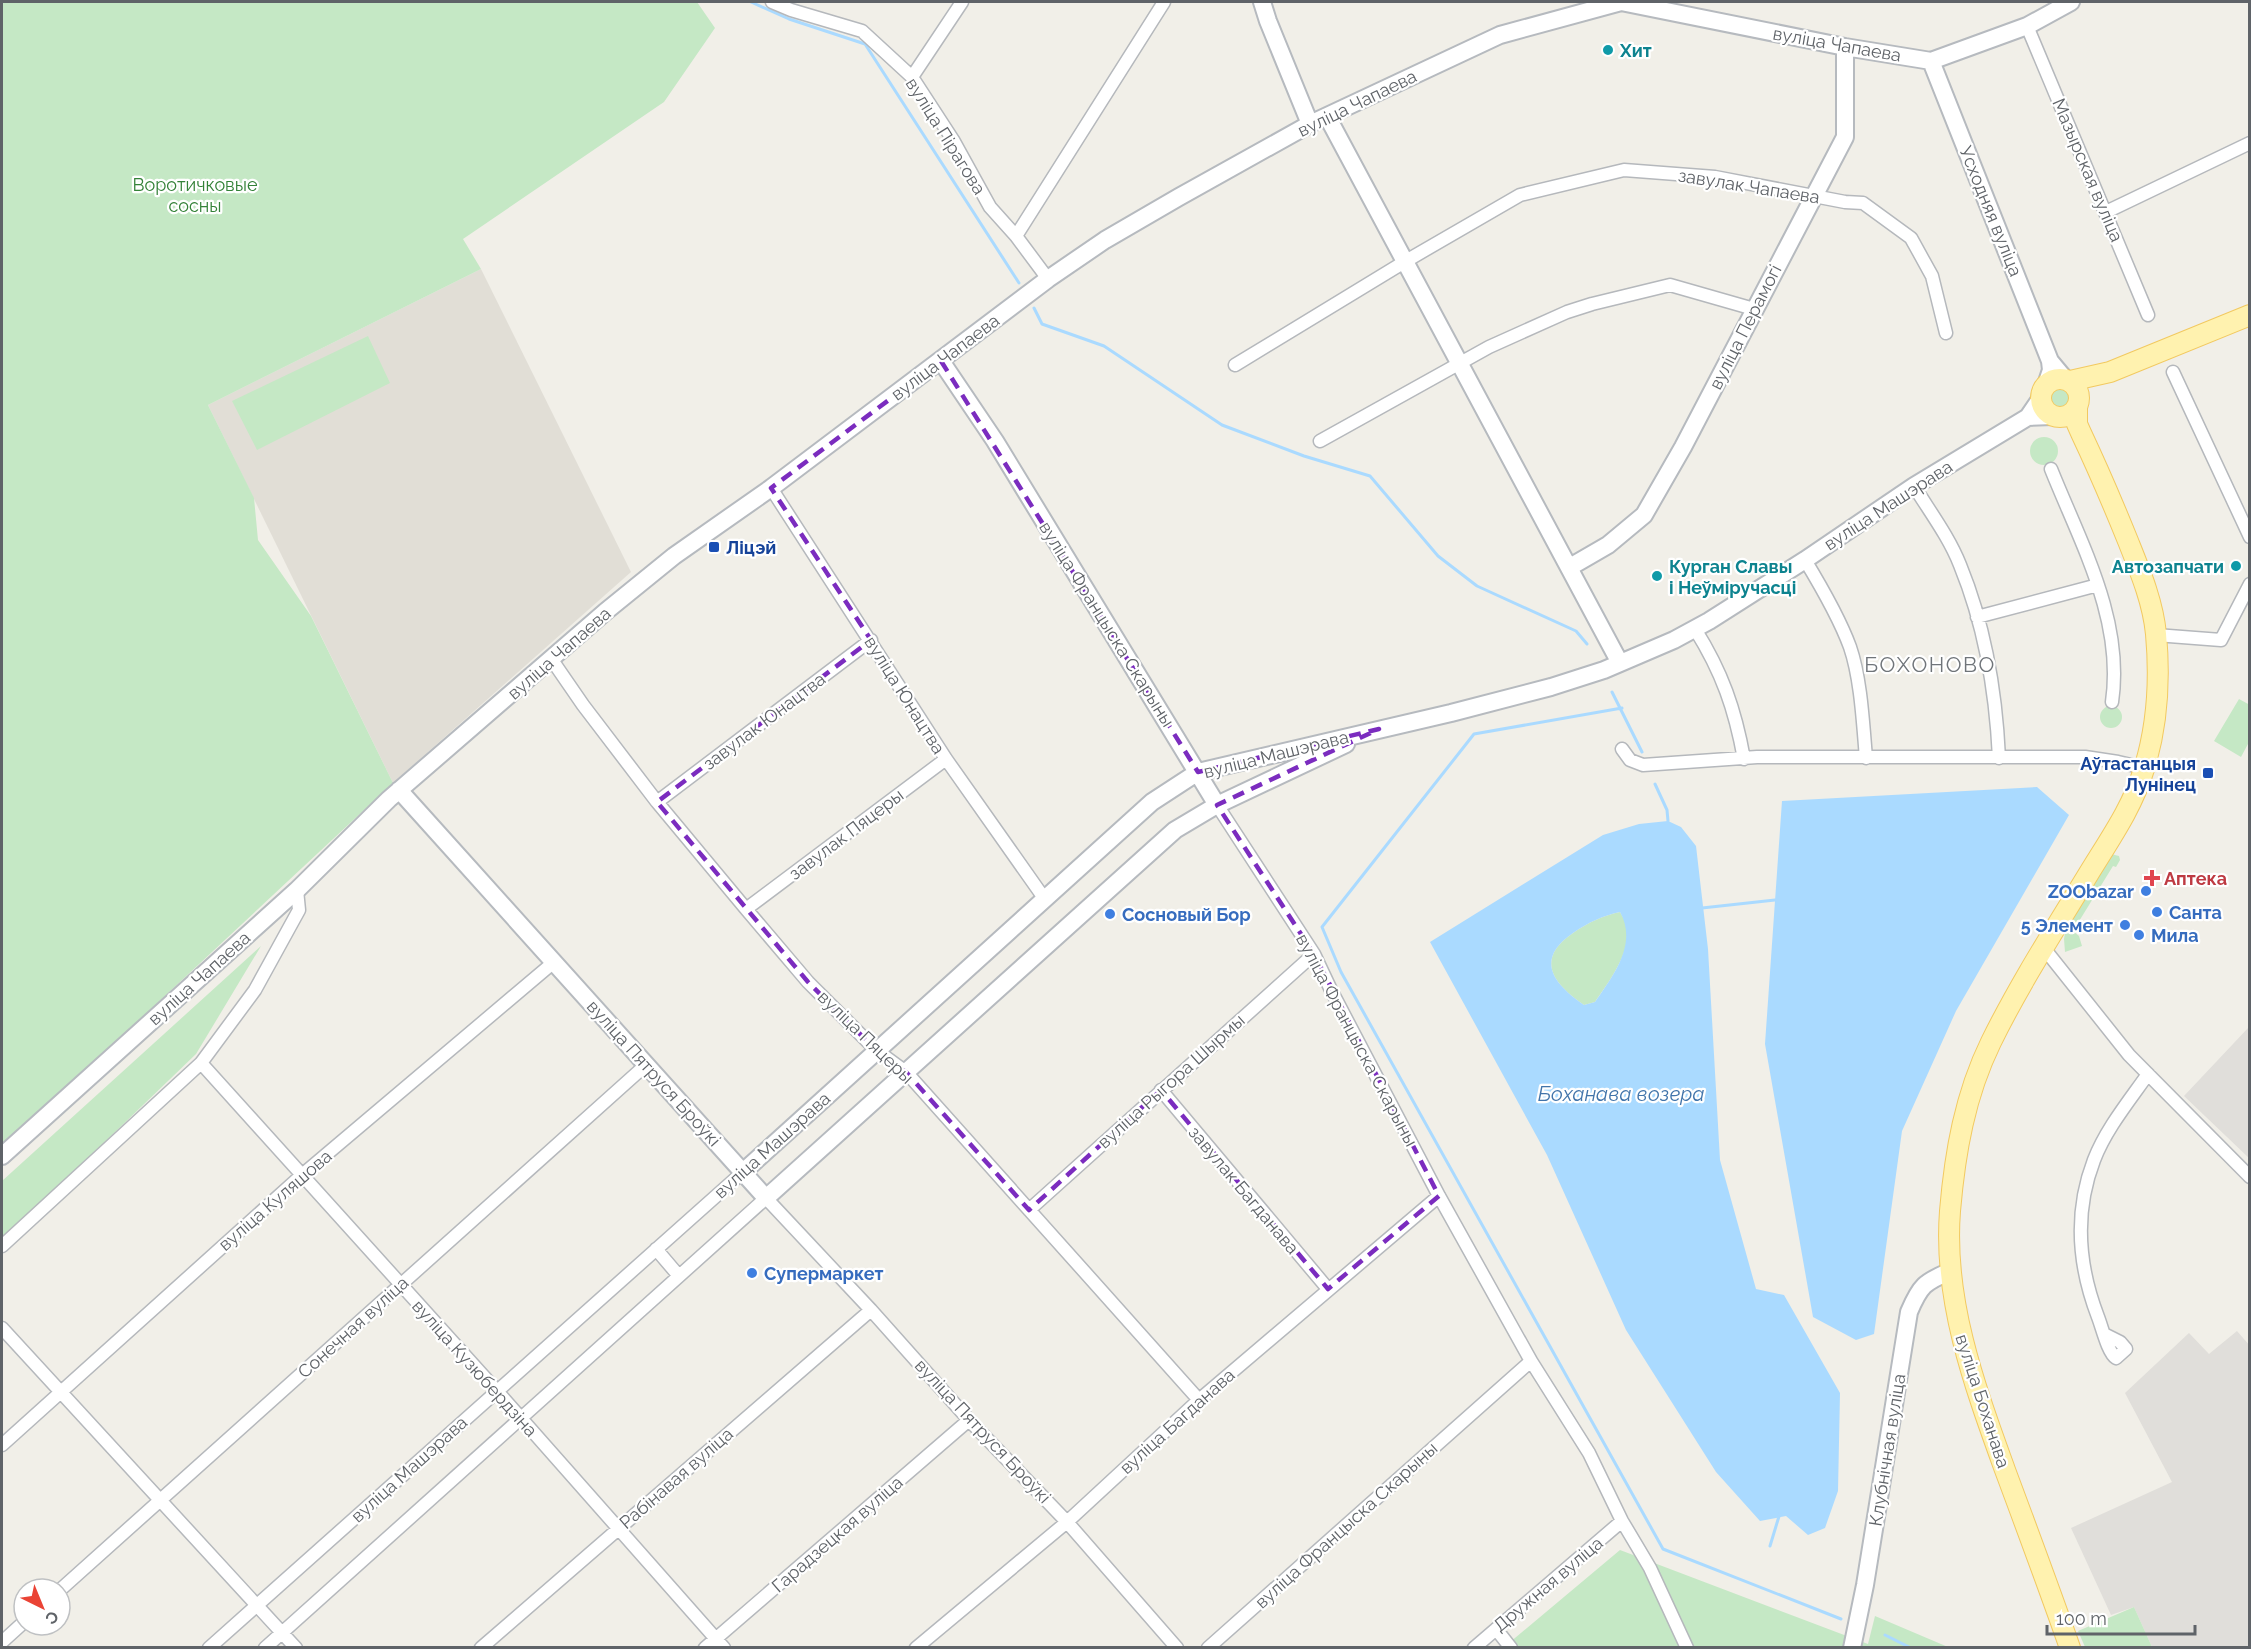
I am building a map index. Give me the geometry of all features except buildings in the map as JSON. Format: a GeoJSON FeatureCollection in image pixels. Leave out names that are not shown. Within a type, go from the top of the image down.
{"type":"FeatureCollection","features":[{"type":"Feature","properties":{"kind":"main road"},"geometry":{"type":"LineString","coordinates":[[2081,434],[2044,409],[2044,391],[2052,380],[2068,380],[2110,372],[2250,315]]}},
{"type":"Feature","properties":{"kind":"main road"},"geometry":{"type":"LineString","coordinates":[[2055,417],[2069,416],[2110,372]]}},
{"type":"Feature","properties":{"kind":"main road"},"geometry":{"type":"LineString","coordinates":[[2068,380],[2079,393],[2078,424],[2081,434],[2135,560],[2145,587],[2156,635]]}},
{"type":"Feature","properties":{"kind":"main road","name":"вуліца Боханава"},"geometry":{"type":"LineString","coordinates":[[2070,1647],[1980,1399],[1959,1324],[1951,1271],[1950,1214],[1965,1110],[1991,1043],[2043,947],[2116,828],[2134,795],[2144,768],[2156,706],[2156,635]]}},
{"type":"Feature","properties":{"kind":"street","name":"вуліца Пірагова"},"geometry":{"type":"LineString","coordinates":[[772,2],[862,31],[912,77],[953,140],[990,207],[1016,236],[1048,279]]}},
{"type":"Feature","properties":{"kind":"street"},"geometry":{"type":"LineString","coordinates":[[912,77],[962,2]]}},
{"type":"Feature","properties":{"kind":"street"},"geometry":{"type":"LineString","coordinates":[[1016,236],[1164,2]]}},
{"type":"Feature","properties":{"kind":"street"},"geometry":{"type":"LineString","coordinates":[[1262,2],[1310,124]]}},
{"type":"Feature","properties":{"kind":"street","name":"вуліца Чапаева"},"geometry":{"type":"LineString","coordinates":[[2,1156],[297,890],[399,790],[605,612],[674,556],[771,488],[1048,279],[1105,240],[1179,196],[1310,124],[1500,35],[1621,2],[1845,47],[1931,61],[2027,26],[2071,2]]}},
{"type":"Feature","properties":{"kind":"street","name":"Мазырская вуліца"},"geometry":{"type":"LineString","coordinates":[[2027,26],[2148,315]]}},
{"type":"Feature","properties":{"kind":"street","name":"вуліца Перамогі"},"geometry":{"type":"LineString","coordinates":[[1570,567],[1608,544],[1644,514],[1683,447],[1845,138],[1845,47]]}},
{"type":"Feature","properties":{"kind":"street","name":"Усходняя вуліца"},"geometry":{"type":"LineString","coordinates":[[1931,61],[2050,361],[2068,380]]}},
{"type":"Feature","properties":{"kind":"street"},"geometry":{"type":"LineString","coordinates":[[1327,116],[1620,663]]}},
{"type":"Feature","properties":{"kind":"street"},"geometry":{"type":"LineString","coordinates":[[2106,212],[2250,143]]}},
{"type":"Feature","properties":{"kind":"street","name":"завулак Чапаева"},"geometry":{"type":"LineString","coordinates":[[1235,365],[1520,195],[1624,170],[1715,177],[1863,203],[1911,238],[1932,276],[1946,333]]}},
{"type":"Feature","properties":{"kind":"street"},"geometry":{"type":"LineString","coordinates":[[1320,441],[1489,347],[1567,312],[1670,285],[1754,309]]}},
{"type":"Feature","properties":{"kind":"street","name":"вуліца Францыска Скарыны"},"geometry":{"type":"LineString","coordinates":[[941,361],[995,441],[1216,805],[1314,954],[1439,1196],[1531,1361],[1208,1647]]}},
{"type":"Feature","properties":{"kind":"street"},"geometry":{"type":"LineString","coordinates":[[2044,391],[2051,370],[2050,361]]}},
{"type":"Feature","properties":{"kind":"street"},"geometry":{"type":"LineString","coordinates":[[2174,372],[2250,537]]}},
{"type":"Feature","properties":{"kind":"street","name":"вуліца Машэрава"},"geometry":{"type":"LineString","coordinates":[[209,1647],[656,1250],[1152,802],[1198,772],[1451,714],[1540,690],[1620,663],[1695,629],[1805,560],[1914,486],[2028,417],[2044,391]]}},
{"type":"Feature","properties":{"kind":"street","name":"вуліца Машэрава"},"geometry":{"type":"LineString","coordinates":[[2028,417],[2055,417]]}},
{"type":"Feature","properties":{"kind":"street"},"geometry":{"type":"LineString","coordinates":[[2051,469],[2098,585],[2109,620],[2114,643],[2115,683],[2112,702]]}},
{"type":"Feature","properties":{"kind":"street"},"geometry":{"type":"LineString","coordinates":[[1914,486],[1941,528],[1960,564],[1977,617],[1991,681],[1999,758]]}},
{"type":"Feature","properties":{"kind":"street","name":"вуліца Юнацтва"},"geometry":{"type":"LineString","coordinates":[[771,488],[946,759],[1044,898]]}},
{"type":"Feature","properties":{"kind":"street"},"geometry":{"type":"LineString","coordinates":[[1805,560],[1824,591],[1850,648],[1859,693],[1866,758]]}},
{"type":"Feature","properties":{"kind":"street"},"geometry":{"type":"LineString","coordinates":[[2156,635],[2221,640],[2250,584]]}},
{"type":"Feature","properties":{"kind":"street"},"geometry":{"type":"LineString","coordinates":[[1977,617],[2098,585]]}},
{"type":"Feature","properties":{"kind":"street"},"geometry":{"type":"LineString","coordinates":[[1695,629],[1713,658],[1728,692],[1738,725],[1744,759]]}},
{"type":"Feature","properties":{"kind":"street","name":"завулак Юнацтва"},"geometry":{"type":"LineString","coordinates":[[657,802],[871,640]]}},
{"type":"Feature","properties":{"kind":"street","name":"вуліца Пяцеры"},"geometry":{"type":"LineString","coordinates":[[552,660],[583,705],[657,802],[808,982],[876,1050],[906,1072],[1199,1400]]}},
{"type":"Feature","properties":{"kind":"street","name":"вуліца Машэрава"},"geometry":{"type":"LineString","coordinates":[[265,1647],[1175,830],[1216,805],[1379,729]]}},
{"type":"Feature","properties":{"kind":"street"},"geometry":{"type":"LineString","coordinates":[[1622,749],[1630,760],[1643,765],[1757,757],[2085,757],[2144,768]]}},
{"type":"Feature","properties":{"kind":"street","name":"завулак Пяцеры"},"geometry":{"type":"LineString","coordinates":[[746,909],[946,759]]}},
{"type":"Feature","properties":{"kind":"street","name":"вуліца Пятруся Броўкі"},"geometry":{"type":"LineString","coordinates":[[399,790],[766,1198],[871,1310],[969,1420],[1067,1522],[1178,1647]]}},
{"type":"Feature","properties":{"kind":"street"},"geometry":{"type":"LineString","coordinates":[[2,1246],[201,1063],[255,990],[299,910],[297,890]]}},
{"type":"Feature","properties":{"kind":"street"},"geometry":{"type":"LineString","coordinates":[[2043,947],[2102,1022],[2148,1074],[2250,1178]]}},
{"type":"Feature","properties":{"kind":"street","name":"вуліца Рыгора Шырмы"},"geometry":{"type":"LineString","coordinates":[[1029,1210],[1314,954]]}},
{"type":"Feature","properties":{"kind":"street","name":"вуліца Куляшова"},"geometry":{"type":"LineString","coordinates":[[2,1445],[302,1175],[554,962]]}},
{"type":"Feature","properties":{"kind":"street","name":"вуліца Кузюбердзіна"},"geometry":{"type":"LineString","coordinates":[[201,1063],[720,1643]]}},
{"type":"Feature","properties":{"kind":"street","name":"Сонечная вуліца"},"geometry":{"type":"LineString","coordinates":[[72,1579],[647,1064]]}},
{"type":"Feature","properties":{"kind":"street"},"geometry":{"type":"LineString","coordinates":[[2106,1335],[2086,1285],[2080,1232],[2081,1210],[2095,1159],[2109,1132],[2148,1074]]}},
{"type":"Feature","properties":{"kind":"street","name":"завулак Багданава"},"geometry":{"type":"LineString","coordinates":[[1161,1090],[1328,1289]]}},
{"type":"Feature","properties":{"kind":"street","name":"вуліца Багданава"},"geometry":{"type":"LineString","coordinates":[[916,1647],[1067,1522],[1199,1400],[1439,1196]]}},
{"type":"Feature","properties":{"kind":"street"},"geometry":{"type":"LineString","coordinates":[[656,1250],[679,1276]]}},
{"type":"Feature","properties":{"kind":"street","name":"Клубнічная вуліца"},"geometry":{"type":"LineString","coordinates":[[1852,1647],[1865,1585],[1909,1312],[1918,1292],[1931,1279],[1951,1271]]}},
{"type":"Feature","properties":{"kind":"street","name":"Рабінавая вуліца"},"geometry":{"type":"LineString","coordinates":[[481,1647],[871,1310]]}},
{"type":"Feature","properties":{"kind":"street"},"geometry":{"type":"LineString","coordinates":[[2,1328],[296,1647]]}},
{"type":"Feature","properties":{"kind":"street"},"geometry":{"type":"LineString","coordinates":[[1531,1361],[1589,1453],[1622,1521],[1650,1568],[1687,1647]]}},
{"type":"Feature","properties":{"kind":"street","name":"Гарадзецкая вуліца"},"geometry":{"type":"LineString","coordinates":[[705,1647],[720,1643],[969,1420]]}},
{"type":"Feature","properties":{"kind":"street","name":"Дружная вуліца"},"geometry":{"type":"LineString","coordinates":[[1474,1647],[1622,1521]]}},
{"type":"Feature","properties":{"kind":"street"},"geometry":{"type":"LineString","coordinates":[[1496,1629],[1511,1647]]}},
{"type":"Feature","properties":{"kind":"highlighted area"},"geometry":{"type":"Polygon","coordinates":[[[941,361],[1198,772],[1379,729],[1217,805],[1314,954],[1439,1196],[1328,1289],[1161,1090],[1029,1210],[906,1072],[876,1050],[808,982],[657,802],[871,640],[771,488],[941,361]]]}},
{"type":"Feature","properties":{"kind":"shaded area"},"geometry":{"type":"Polygon","coordinates":[[[481,269],[631,572],[393,783],[208,405],[481,269]]]}},
{"type":"Feature","properties":{"kind":"shaded area"},"geometry":{"type":"Polygon","coordinates":[[[2249,1027],[2249,1158],[2184,1096],[2249,1027]]]}},
{"type":"Feature","properties":{"kind":"shaded area"},"geometry":{"type":"Polygon","coordinates":[[[2237,1331],[2250,1346],[2249,1647],[2152,1647],[2134,1607],[2111,1615],[2071,1528],[2172,1482],[2125,1393],[2189,1333],[2209,1354],[2237,1331]]]}},
{"type":"Feature","properties":{"kind":"green space","name":"Воротичковые сосны"},"geometry":{"type":"Polygon","coordinates":[[[2,2],[697,2],[715,28],[664,102],[463,239],[481,269],[208,405],[254,498],[258,540],[311,616],[393,783],[2,1148],[2,2]]]}},
{"type":"Feature","properties":{"kind":"green space"},"geometry":{"type":"Polygon","coordinates":[[[368,336],[390,383],[257,450],[232,401],[368,336]]]}},
{"type":"Feature","properties":{"kind":"green space"},"geometry":{"type":"Polygon","coordinates":[[[2061,384],[2071,388],[2075,398],[2071,408],[2061,412],[2051,408],[2047,398],[2051,388],[2061,384]]]}},
{"type":"Feature","properties":{"kind":"green space"},"geometry":{"type":"Polygon","coordinates":[[[2044,437],[2054,441],[2058,451],[2054,461],[2044,465],[2034,461],[2030,451],[2034,441],[2044,437]]]}},
{"type":"Feature","properties":{"kind":"green space"},"geometry":{"type":"Polygon","coordinates":[[[2239,699],[2250,705],[2249,742],[2241,757],[2214,741],[2239,699]]]}},
{"type":"Feature","properties":{"kind":"green space"},"geometry":{"type":"Polygon","coordinates":[[[2111,706],[2119,709],[2122,717],[2119,725],[2111,728],[2103,725],[2100,717],[2103,709],[2111,706]]]}},
{"type":"Feature","properties":{"kind":"green space"},"geometry":{"type":"Polygon","coordinates":[[[2111,854],[2119,856],[2120,860],[2116,867],[2113,866],[2073,931],[2079,936],[2082,946],[2065,952],[2066,927],[2111,854]]]}},
{"type":"Feature","properties":{"kind":"green space"},"geometry":{"type":"Polygon","coordinates":[[[1620,912],[1627,925],[1628,935],[1623,955],[1595,1002],[1584,1005],[1563,988],[1556,979],[1551,961],[1554,952],[1561,943],[1579,929],[1620,912]]]}},
{"type":"Feature","properties":{"kind":"green space"},"geometry":{"type":"Polygon","coordinates":[[[261,946],[196,1054],[2,1241],[2,1181],[261,946]]]}},
{"type":"Feature","properties":{"kind":"green space"},"geometry":{"type":"Polygon","coordinates":[[[1620,1550],[1868,1644],[1875,1616],[1948,1647],[1503,1648],[1620,1550]]]}},
{"type":"Feature","properties":{"kind":"green space"},"geometry":{"type":"Polygon","coordinates":[[[2134,1607],[2152,1647],[2085,1647],[2078,1631],[2134,1607]]]}},
{"type":"Feature","properties":{"kind":"water"},"geometry":{"type":"Polygon","coordinates":[[[2037,787],[2069,815],[1956,1011],[1902,1131],[1874,1334],[1856,1340],[1813,1317],[1765,1044],[1782,801],[2037,787]]]}},
{"type":"Feature","properties":{"kind":"water","name":"Боханава возера"},"geometry":{"type":"Polygon","coordinates":[[[1668,821],[1681,827],[1696,846],[1708,949],[1720,1160],[1756,1289],[1784,1295],[1840,1393],[1838,1491],[1825,1528],[1808,1535],[1786,1516],[1760,1521],[1716,1472],[1626,1330],[1547,1155],[1430,942],[1603,835],[1639,824],[1668,821]],[[1620,912],[1601,918],[1573,933],[1554,952],[1551,961],[1556,979],[1563,988],[1584,1005],[1595,1002],[1616,971],[1625,948],[1625,924],[1620,912]]]}},
{"type":"Feature","properties":{"kind":"waterway"},"geometry":{"type":"LineString","coordinates":[[751,2],[789,19],[865,44],[1019,283]]}},
{"type":"Feature","properties":{"kind":"waterway"},"geometry":{"type":"LineString","coordinates":[[1034,308],[1042,324],[1104,346],[1222,425],[1304,456],[1370,476],[1438,556],[1477,586],[1576,631],[1587,644]]}},
{"type":"Feature","properties":{"kind":"waterway"},"geometry":{"type":"LineString","coordinates":[[1612,692],[1642,752]]}},
{"type":"Feature","properties":{"kind":"waterway"},"geometry":{"type":"LineString","coordinates":[[1622,708],[1474,734],[1322,927],[1341,972],[1663,1549],[1841,1619]]}},
{"type":"Feature","properties":{"kind":"waterway"},"geometry":{"type":"LineString","coordinates":[[1655,784],[1667,810],[1668,821]]}},
{"type":"Feature","properties":{"kind":"waterway"},"geometry":{"type":"LineString","coordinates":[[1702,908],[1775,900]]}},
{"type":"Feature","properties":{"kind":"waterway"},"geometry":{"type":"LineString","coordinates":[[1770,1546],[1780,1513]]}},
{"type":"Feature","properties":{"kind":"waterway"},"geometry":{"type":"LineString","coordinates":[[1885,1635],[1911,1648]]}},
{"type":"Feature","properties":{"kind":"place","name":"Хит"},"geometry":{"type":"Point","coordinates":[1608,50]}},
{"type":"Feature","properties":{"kind":"place","name":"Ліцэй"},"geometry":{"type":"Point","coordinates":[714,547]}},
{"type":"Feature","properties":{"kind":"place","name":"Автозапчати"},"geometry":{"type":"Point","coordinates":[2236,566]}},
{"type":"Feature","properties":{"kind":"place","name":"Курган Славы і Неўміручасці"},"geometry":{"type":"Point","coordinates":[1657,576]}},
{"type":"Feature","properties":{"kind":"place","name":"Аўтастанцыя Лунінец"},"geometry":{"type":"Point","coordinates":[2208,773]}},
{"type":"Feature","properties":{"kind":"place","name":"Аптека"},"geometry":{"type":"Point","coordinates":[2152,878]}},
{"type":"Feature","properties":{"kind":"place","name":"ZOObazar"},"geometry":{"type":"Point","coordinates":[2146,891]}},
{"type":"Feature","properties":{"kind":"place","name":"Санта"},"geometry":{"type":"Point","coordinates":[2157,912]}},
{"type":"Feature","properties":{"kind":"place","name":"Сосновый Бор"},"geometry":{"type":"Point","coordinates":[1110,914]}},
{"type":"Feature","properties":{"kind":"place","name":"5 Элемент"},"geometry":{"type":"Point","coordinates":[2125,925]}},
{"type":"Feature","properties":{"kind":"place","name":"Мила"},"geometry":{"type":"Point","coordinates":[2139,935]}},
{"type":"Feature","properties":{"kind":"place","name":"Супермаркет"},"geometry":{"type":"Point","coordinates":[752,1273]}},
{"type":"Feature","properties":{"kind":"district","name":"БОХОНОВО"},"geometry":{"type":"Point","coordinates":[1930,664]}}]}
